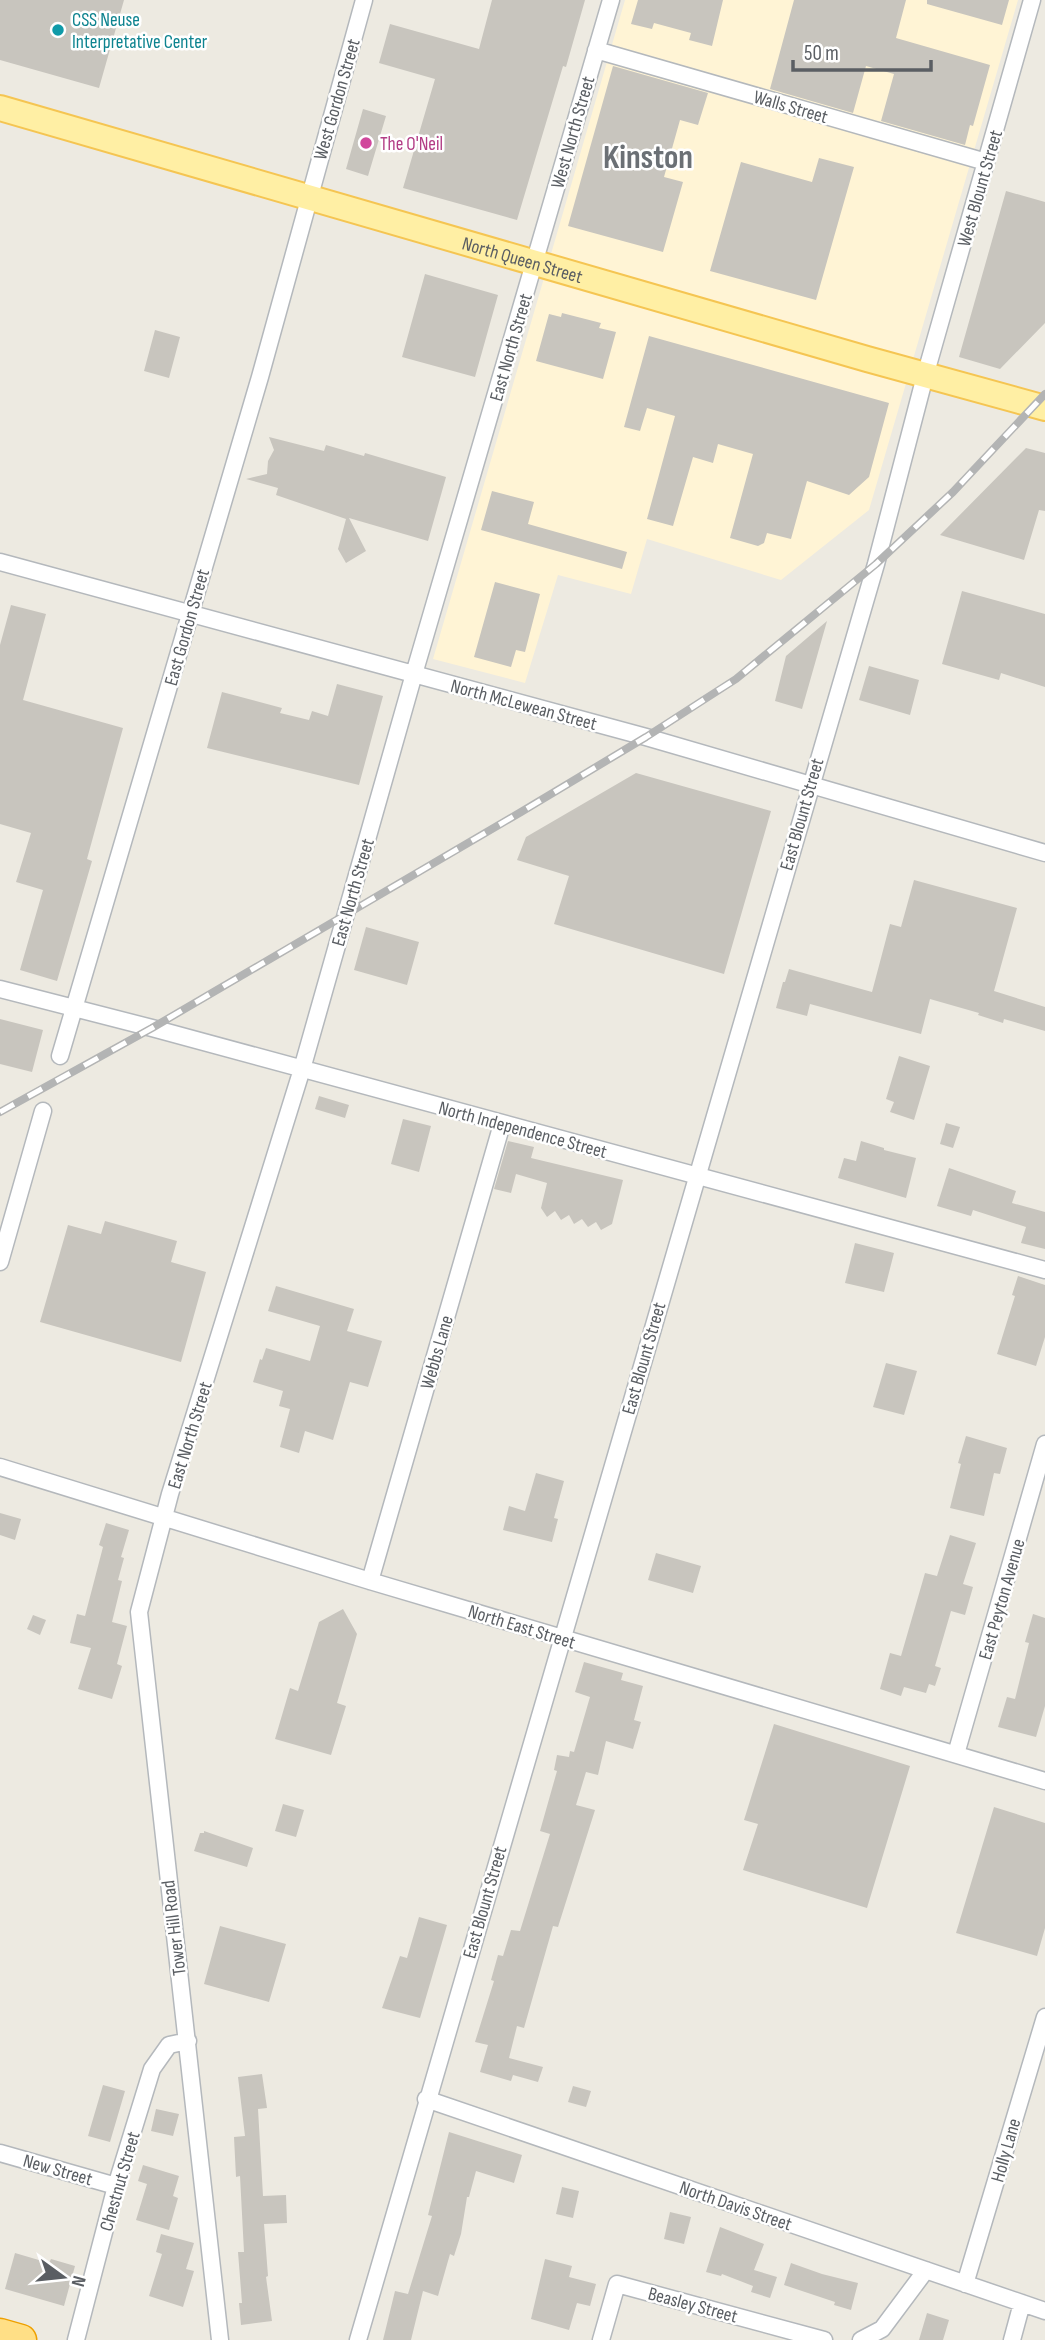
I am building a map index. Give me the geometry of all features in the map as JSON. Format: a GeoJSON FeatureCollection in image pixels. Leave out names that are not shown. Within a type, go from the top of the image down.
{"type":"FeatureCollection","features":[{"type":"Feature","properties":{"kind":"highway"},"geometry":{"type":"LineString","coordinates":[[0,2334],[21,2340]]}},
{"type":"Feature","properties":{"kind":"main road","name":"North Queen Street"},"geometry":{"type":"LineString","coordinates":[[0,108],[534,264],[1045,408]]}},
{"type":"Feature","properties":{"kind":"street","name":"West Gordon Street"},"geometry":{"type":"LineString","coordinates":[[308,197],[364,0]]}},
{"type":"Feature","properties":{"kind":"street","name":"West North Street"},"geometry":{"type":"LineString","coordinates":[[534,264],[611,0]]}},
{"type":"Feature","properties":{"kind":"street","name":"West Blount Street"},"geometry":{"type":"LineString","coordinates":[[925,376],[1032,0]]}},
{"type":"Feature","properties":{"kind":"street","name":"Walls Street"},"geometry":{"type":"LineString","coordinates":[[596,50],[986,162]]}},
{"type":"Feature","properties":{"kind":"street","name":"East Gordon Street"},"geometry":{"type":"LineString","coordinates":[[60,1056],[260,377],[308,197]]}},
{"type":"Feature","properties":{"kind":"street","name":"East North Street"},"geometry":{"type":"LineString","coordinates":[[164,1518],[302,1069],[534,264]]}},
{"type":"Feature","properties":{"kind":"street","name":"East Blount Street"},"geometry":{"type":"LineString","coordinates":[[358,2340],[426,2099],[876,564],[925,376]]}},
{"type":"Feature","properties":{"kind":"street","name":"North McLewean Street"},"geometry":{"type":"LineString","coordinates":[[0,562],[646,737],[1045,853]]}},
{"type":"Feature","properties":{"kind":"street","name":"North Independence Street"},"geometry":{"type":"LineString","coordinates":[[0,989],[152,1027],[1045,1270]]}},
{"type":"Feature","properties":{"kind":"street"},"geometry":{"type":"LineString","coordinates":[[0,1262],[43,1111]]}},
{"type":"Feature","properties":{"kind":"street","name":"Webbs Lane"},"geometry":{"type":"LineString","coordinates":[[370,1581],[502,1124]]}},
{"type":"Feature","properties":{"kind":"street","name":"East Peyton Avenue"},"geometry":{"type":"LineString","coordinates":[[956,1754],[1045,1444]]}},
{"type":"Feature","properties":{"kind":"street","name":"North East Street"},"geometry":{"type":"LineString","coordinates":[[0,1467],[370,1581],[1045,1781]]}},
{"type":"Feature","properties":{"kind":"street","name":"Tower Hill Road"},"geometry":{"type":"LineString","coordinates":[[164,1518],[139,1612],[220,2340]]}},
{"type":"Feature","properties":{"kind":"street","name":"Holly Lane"},"geometry":{"type":"LineString","coordinates":[[965,2284],[1038,2064],[1045,2017]]}},
{"type":"Feature","properties":{"kind":"street","name":"Chestnut Street"},"geometry":{"type":"LineString","coordinates":[[76,2340],[116,2186],[152,2069],[169,2045],[188,2041]]}},
{"type":"Feature","properties":{"kind":"street","name":"North Davis Street"},"geometry":{"type":"LineString","coordinates":[[426,2099],[1045,2311]]}},
{"type":"Feature","properties":{"kind":"street","name":"New Street"},"geometry":{"type":"LineString","coordinates":[[0,2153],[116,2186]]}},
{"type":"Feature","properties":{"kind":"street"},"geometry":{"type":"LineString","coordinates":[[861,2340],[882,2329],[926,2270]]}},
{"type":"Feature","properties":{"kind":"street","name":"Beasley Street"},"geometry":{"type":"LineString","coordinates":[[601,2340],[617,2284],[824,2340]]}},
{"type":"Feature","properties":{"kind":"street"},"geometry":{"type":"LineString","coordinates":[[1012,2340],[1022,2303]]}},
{"type":"Feature","properties":{"kind":"shaded area"},"geometry":{"type":"Polygon","coordinates":[[[625,0],[1018,0],[869,510],[781,580],[647,539],[631,594],[558,575],[525,683],[433,659],[625,0]]]}},
{"type":"Feature","properties":{"kind":"building","name":"CSS Neuse Interpretative Center"},"geometry":{"type":"Polygon","coordinates":[[[0,0],[124,0],[99,88],[0,60],[0,0]]]}},
{"type":"Feature","properties":{"kind":"building"},"geometry":{"type":"Polygon","coordinates":[[[492,0],[585,0],[517,220],[403,188],[435,79],[379,63],[390,24],[479,49],[492,0]]]}},
{"type":"Feature","properties":{"kind":"building"},"geometry":{"type":"Polygon","coordinates":[[[638,0],[723,0],[712,46],[689,40],[691,33],[654,23],[652,29],[631,24],[638,0]]]}},
{"type":"Feature","properties":{"kind":"building"},"geometry":{"type":"Polygon","coordinates":[[[794,0],[906,0],[896,38],[990,65],[965,145],[881,121],[894,74],[866,66],[853,113],[770,89],[794,0]]]}},
{"type":"Feature","properties":{"kind":"building"},"geometry":{"type":"Polygon","coordinates":[[[927,0],[1009,0],[1002,25],[927,4],[927,0]]]}},
{"type":"Feature","properties":{"kind":"building"},"geometry":{"type":"Polygon","coordinates":[[[613,66],[708,93],[698,125],[680,120],[664,177],[683,182],[663,252],[568,226],[613,66]]]}},
{"type":"Feature","properties":{"kind":"building","name":"The O'Neil"},"geometry":{"type":"Polygon","coordinates":[[[363,109],[386,116],[368,176],[346,169],[363,109]]]}},
{"type":"Feature","properties":{"kind":"building"},"geometry":{"type":"Polygon","coordinates":[[[819,158],[854,167],[816,300],[710,271],[741,162],[812,182],[819,158]]]}},
{"type":"Feature","properties":{"kind":"building"},"geometry":{"type":"Polygon","coordinates":[[[1006,191],[1045,202],[1045,323],[1000,369],[959,357],[1006,191]]]}},
{"type":"Feature","properties":{"kind":"building"},"geometry":{"type":"Polygon","coordinates":[[[425,274],[498,295],[475,377],[402,357],[425,274]]]}},
{"type":"Feature","properties":{"kind":"building"},"geometry":{"type":"Polygon","coordinates":[[[562,313],[601,323],[599,328],[616,332],[603,379],[536,361],[549,314],[561,317],[562,313]]]}},
{"type":"Feature","properties":{"kind":"building"},"geometry":{"type":"Polygon","coordinates":[[[155,330],[180,337],[169,378],[144,371],[155,330]]]}},
{"type":"Feature","properties":{"kind":"building"},"geometry":{"type":"Polygon","coordinates":[[[649,336],[889,403],[869,477],[849,495],[807,481],[791,539],[767,533],[764,543],[758,546],[730,538],[753,454],[718,444],[713,463],[693,457],[673,526],[647,519],[675,416],[647,408],[640,431],[624,427],[649,336]]]}},
{"type":"Feature","properties":{"kind":"building"},"geometry":{"type":"Polygon","coordinates":[[[269,437],[324,451],[326,445],[364,456],[365,453],[446,477],[428,541],[349,518],[366,551],[346,563],[338,549],[346,519],[276,495],[278,488],[246,479],[267,474],[268,461],[274,450],[269,437]]]}},
{"type":"Feature","properties":{"kind":"building"},"geometry":{"type":"Polygon","coordinates":[[[1026,448],[1045,453],[1045,511],[1039,510],[1024,560],[940,535],[1026,448]]]}},
{"type":"Feature","properties":{"kind":"building"},"geometry":{"type":"Polygon","coordinates":[[[492,491],[534,502],[528,524],[627,552],[622,569],[481,530],[492,491]]]}},
{"type":"Feature","properties":{"kind":"building"},"geometry":{"type":"Polygon","coordinates":[[[495,582],[540,594],[525,652],[516,650],[511,667],[474,657],[495,582]]]}},
{"type":"Feature","properties":{"kind":"building"},"geometry":{"type":"Polygon","coordinates":[[[962,591],[1045,614],[1045,687],[1001,673],[999,680],[942,664],[962,591]]]}},
{"type":"Feature","properties":{"kind":"building"},"geometry":{"type":"Polygon","coordinates":[[[11,605],[46,614],[23,700],[123,728],[87,859],[92,861],[57,981],[20,970],[43,890],[16,882],[31,833],[0,824],[0,645],[11,605]]]}},
{"type":"Feature","properties":{"kind":"building"},"geometry":{"type":"Polygon","coordinates":[[[827,621],[802,709],[775,701],[786,656],[827,621]]]}},
{"type":"Feature","properties":{"kind":"building"},"geometry":{"type":"Polygon","coordinates":[[[869,666],[919,680],[910,715],[859,700],[869,666]]]}},
{"type":"Feature","properties":{"kind":"building"},"geometry":{"type":"Polygon","coordinates":[[[337,684],[383,696],[359,785],[207,748],[222,692],[282,708],[280,713],[309,720],[312,711],[328,716],[337,684]]]}},
{"type":"Feature","properties":{"kind":"building"},"geometry":{"type":"Polygon","coordinates":[[[636,773],[771,811],[724,974],[554,924],[569,876],[517,860],[526,837],[636,773]]]}},
{"type":"Feature","properties":{"kind":"building"},"geometry":{"type":"Polygon","coordinates":[[[914,880],[1017,908],[994,991],[1045,1007],[1045,1031],[1004,1019],[1003,1023],[930,999],[921,1034],[810,1004],[807,1016],[776,1008],[789,969],[872,992],[890,924],[901,927],[914,880]]]}},
{"type":"Feature","properties":{"kind":"building"},"geometry":{"type":"Polygon","coordinates":[[[366,927],[419,942],[407,985],[354,970],[366,927]]]}},
{"type":"Feature","properties":{"kind":"building"},"geometry":{"type":"Polygon","coordinates":[[[0,1019],[43,1030],[32,1072],[0,1064],[0,1019]]]}},
{"type":"Feature","properties":{"kind":"building"},"geometry":{"type":"Polygon","coordinates":[[[899,1056],[930,1066],[914,1120],[890,1112],[894,1102],[886,1099],[899,1056]]]}},
{"type":"Feature","properties":{"kind":"building"},"geometry":{"type":"Polygon","coordinates":[[[319,1096],[349,1105],[345,1118],[315,1109],[319,1096]]]}},
{"type":"Feature","properties":{"kind":"building"},"geometry":{"type":"Polygon","coordinates":[[[403,1119],[431,1126],[419,1172],[391,1164],[403,1119]]]}},
{"type":"Feature","properties":{"kind":"building"},"geometry":{"type":"Polygon","coordinates":[[[946,1123],[960,1127],[953,1148],[940,1144],[946,1123]]]}},
{"type":"Feature","properties":{"kind":"building"},"geometry":{"type":"Polygon","coordinates":[[[508,1141],[534,1147],[531,1158],[623,1180],[612,1224],[601,1230],[596,1222],[588,1227],[582,1219],[574,1224],[569,1215],[561,1220],[555,1211],[547,1217],[541,1208],[547,1183],[516,1174],[511,1193],[494,1189],[508,1141]]]}},
{"type":"Feature","properties":{"kind":"building"},"geometry":{"type":"Polygon","coordinates":[[[861,1141],[916,1158],[906,1198],[838,1178],[844,1158],[856,1161],[861,1141]]]}},
{"type":"Feature","properties":{"kind":"building"},"geometry":{"type":"Polygon","coordinates":[[[949,1168],[1016,1191],[1012,1203],[1045,1212],[1045,1249],[1021,1243],[1026,1227],[973,1210],[971,1216],[937,1206],[949,1168]]]}},
{"type":"Feature","properties":{"kind":"building"},"geometry":{"type":"Polygon","coordinates":[[[105,1221],[177,1241],[171,1262],[206,1272],[181,1362],[40,1322],[68,1225],[101,1234],[105,1221]]]}},
{"type":"Feature","properties":{"kind":"building"},"geometry":{"type":"Polygon","coordinates":[[[855,1243],[894,1253],[884,1292],[845,1283],[855,1243]]]}},
{"type":"Feature","properties":{"kind":"building"},"geometry":{"type":"Polygon","coordinates":[[[1018,1276],[1045,1285],[1045,1337],[1036,1366],[997,1354],[1015,1296],[1012,1295],[1018,1276]]]}},
{"type":"Feature","properties":{"kind":"building"},"geometry":{"type":"Polygon","coordinates":[[[276,1286],[354,1309],[347,1331],[382,1341],[368,1387],[350,1382],[333,1440],[305,1431],[299,1453],[280,1447],[290,1409],[279,1406],[283,1391],[253,1382],[266,1348],[310,1361],[320,1326],[268,1311],[276,1286]]]}},
{"type":"Feature","properties":{"kind":"building"},"geometry":{"type":"Polygon","coordinates":[[[886,1363],[917,1371],[904,1415],[873,1407],[886,1363]]]}},
{"type":"Feature","properties":{"kind":"building"},"geometry":{"type":"Polygon","coordinates":[[[966,1436],[1007,1448],[1000,1474],[994,1473],[984,1516],[950,1508],[966,1436]]]}},
{"type":"Feature","properties":{"kind":"building"},"geometry":{"type":"Polygon","coordinates":[[[536,1473],[564,1481],[554,1518],[558,1519],[552,1542],[503,1530],[509,1506],[525,1511],[536,1473]]]}},
{"type":"Feature","properties":{"kind":"building"},"geometry":{"type":"Polygon","coordinates":[[[0,1513],[21,1519],[15,1540],[0,1535],[0,1513]]]}},
{"type":"Feature","properties":{"kind":"building"},"geometry":{"type":"Polygon","coordinates":[[[106,1523],[129,1530],[121,1557],[124,1558],[118,1580],[122,1581],[112,1622],[127,1626],[117,1664],[122,1666],[112,1699],[78,1689],[91,1648],[70,1643],[77,1614],[85,1616],[103,1547],[99,1545],[106,1523]]]}},
{"type":"Feature","properties":{"kind":"building"},"geometry":{"type":"Polygon","coordinates":[[[950,1535],[976,1543],[963,1584],[973,1587],[965,1615],[951,1611],[935,1666],[941,1668],[935,1686],[929,1684],[926,1693],[904,1687],[901,1696],[880,1689],[890,1653],[901,1656],[925,1573],[937,1576],[950,1535]]]}},
{"type":"Feature","properties":{"kind":"building"},"geometry":{"type":"Polygon","coordinates":[[[656,1553],[701,1566],[693,1593],[648,1580],[656,1553]]]}},
{"type":"Feature","properties":{"kind":"building"},"geometry":{"type":"Polygon","coordinates":[[[343,1609],[357,1634],[337,1703],[346,1706],[331,1755],[275,1739],[290,1688],[298,1691],[319,1622],[343,1609]]]}},
{"type":"Feature","properties":{"kind":"building"},"geometry":{"type":"Polygon","coordinates":[[[1033,1614],[1045,1618],[1045,1706],[1036,1737],[998,1727],[1007,1697],[1015,1699],[1033,1614]]]}},
{"type":"Feature","properties":{"kind":"building"},"geometry":{"type":"Polygon","coordinates":[[[33,1615],[46,1620],[40,1635],[27,1629],[33,1615]]]}},
{"type":"Feature","properties":{"kind":"building"},"geometry":{"type":"Polygon","coordinates":[[[584,1662],[623,1673],[621,1680],[643,1686],[634,1720],[641,1722],[633,1749],[606,1741],[598,1775],[586,1772],[576,1805],[595,1810],[558,1927],[553,1926],[524,2028],[517,2026],[509,2058],[543,2067],[538,2082],[513,2075],[511,2081],[480,2072],[488,2045],[475,2042],[494,1981],[491,1980],[498,1955],[503,1956],[511,1930],[520,1931],[550,1834],[540,1831],[557,1771],[554,1770],[557,1755],[569,1757],[570,1751],[574,1752],[590,1697],[575,1692],[584,1662]]]}},
{"type":"Feature","properties":{"kind":"building"},"geometry":{"type":"Polygon","coordinates":[[[774,1724],[910,1766],[867,1908],[743,1870],[758,1824],[744,1820],[774,1724]]]}},
{"type":"Feature","properties":{"kind":"building"},"geometry":{"type":"Polygon","coordinates":[[[283,1804],[304,1810],[296,1837],[275,1831],[283,1804]]]}},
{"type":"Feature","properties":{"kind":"building"},"geometry":{"type":"Polygon","coordinates":[[[994,1807],[1045,1823],[1045,1928],[1037,1956],[956,1933],[994,1807]]]}},
{"type":"Feature","properties":{"kind":"building"},"geometry":{"type":"Polygon","coordinates":[[[204,1831],[253,1848],[247,1867],[194,1851],[200,1833],[204,1831]]]}},
{"type":"Feature","properties":{"kind":"building"},"geometry":{"type":"Polygon","coordinates":[[[419,1917],[447,1925],[420,2018],[382,2008],[400,1956],[407,1958],[419,1917]]]}},
{"type":"Feature","properties":{"kind":"building"},"geometry":{"type":"Polygon","coordinates":[[[220,1926],[286,1944],[269,2002],[204,1984],[220,1926]]]}},
{"type":"Feature","properties":{"kind":"building"},"geometry":{"type":"Polygon","coordinates":[[[262,2074],[267,2108],[258,2109],[263,2196],[286,2195],[287,2223],[264,2224],[266,2277],[272,2321],[241,2325],[238,2252],[244,2252],[240,2176],[236,2177],[234,2137],[245,2136],[238,2077],[262,2074]]]}},
{"type":"Feature","properties":{"kind":"building"},"geometry":{"type":"Polygon","coordinates":[[[103,2085],[125,2091],[110,2142],[88,2136],[103,2085]]]}},
{"type":"Feature","properties":{"kind":"building"},"geometry":{"type":"Polygon","coordinates":[[[573,2086],[591,2091],[586,2107],[568,2102],[573,2086]]]}},
{"type":"Feature","properties":{"kind":"building"},"geometry":{"type":"Polygon","coordinates":[[[156,2109],[179,2114],[173,2136],[151,2131],[156,2109]]]}},
{"type":"Feature","properties":{"kind":"building"},"geometry":{"type":"Polygon","coordinates":[[[449,2132],[522,2155],[514,2183],[476,2171],[467,2197],[461,2234],[454,2256],[450,2254],[438,2296],[423,2291],[411,2340],[383,2340],[395,2291],[408,2294],[432,2216],[428,2215],[449,2132]]]}},
{"type":"Feature","properties":{"kind":"building"},"geometry":{"type":"Polygon","coordinates":[[[143,2165],[179,2176],[173,2196],[178,2198],[169,2230],[136,2220],[147,2184],[138,2181],[143,2165]]]}},
{"type":"Feature","properties":{"kind":"building"},"geometry":{"type":"Polygon","coordinates":[[[562,2187],[579,2191],[573,2218],[556,2214],[562,2187]]]}},
{"type":"Feature","properties":{"kind":"building"},"geometry":{"type":"Polygon","coordinates":[[[670,2212],[691,2217],[684,2244],[664,2239],[670,2212]]]}},
{"type":"Feature","properties":{"kind":"building"},"geometry":{"type":"Polygon","coordinates":[[[720,2227],[764,2244],[754,2270],[777,2277],[770,2298],[751,2292],[753,2286],[722,2274],[721,2276],[706,2272],[720,2227]]]}},
{"type":"Feature","properties":{"kind":"building"},"geometry":{"type":"Polygon","coordinates":[[[161,2234],[194,2243],[186,2269],[194,2271],[183,2307],[149,2296],[162,2254],[156,2252],[161,2234]]]}},
{"type":"Feature","properties":{"kind":"building"},"geometry":{"type":"Polygon","coordinates":[[[15,2253],[49,2263],[51,2259],[75,2266],[64,2306],[5,2289],[15,2253]]]}},
{"type":"Feature","properties":{"kind":"building"},"geometry":{"type":"Polygon","coordinates":[[[545,2259],[572,2266],[569,2277],[596,2284],[590,2306],[577,2303],[569,2330],[531,2319],[545,2259]]]}},
{"type":"Feature","properties":{"kind":"building"},"geometry":{"type":"Polygon","coordinates":[[[791,2263],[858,2283],[851,2310],[784,2285],[791,2263]]]}},
{"type":"Feature","properties":{"kind":"building"},"geometry":{"type":"Polygon","coordinates":[[[927,2313],[949,2320],[943,2340],[919,2340],[927,2313]]]}},
{"type":"Feature","properties":{"kind":"railway"},"geometry":{"type":"LineString","coordinates":[[0,1112],[152,1028],[521,812],[736,679],[876,564],[953,492],[1045,394]]}},
{"type":"Feature","properties":{"kind":"place","name":"CSS Neuse Interpretative Center"},"geometry":{"type":"Point","coordinates":[58,30]}},
{"type":"Feature","properties":{"kind":"place","name":"The O'Neil"},"geometry":{"type":"Point","coordinates":[366,143]}},
{"type":"Feature","properties":{"kind":"district","name":"Kinston"},"geometry":{"type":"Point","coordinates":[648,156]}}]}
